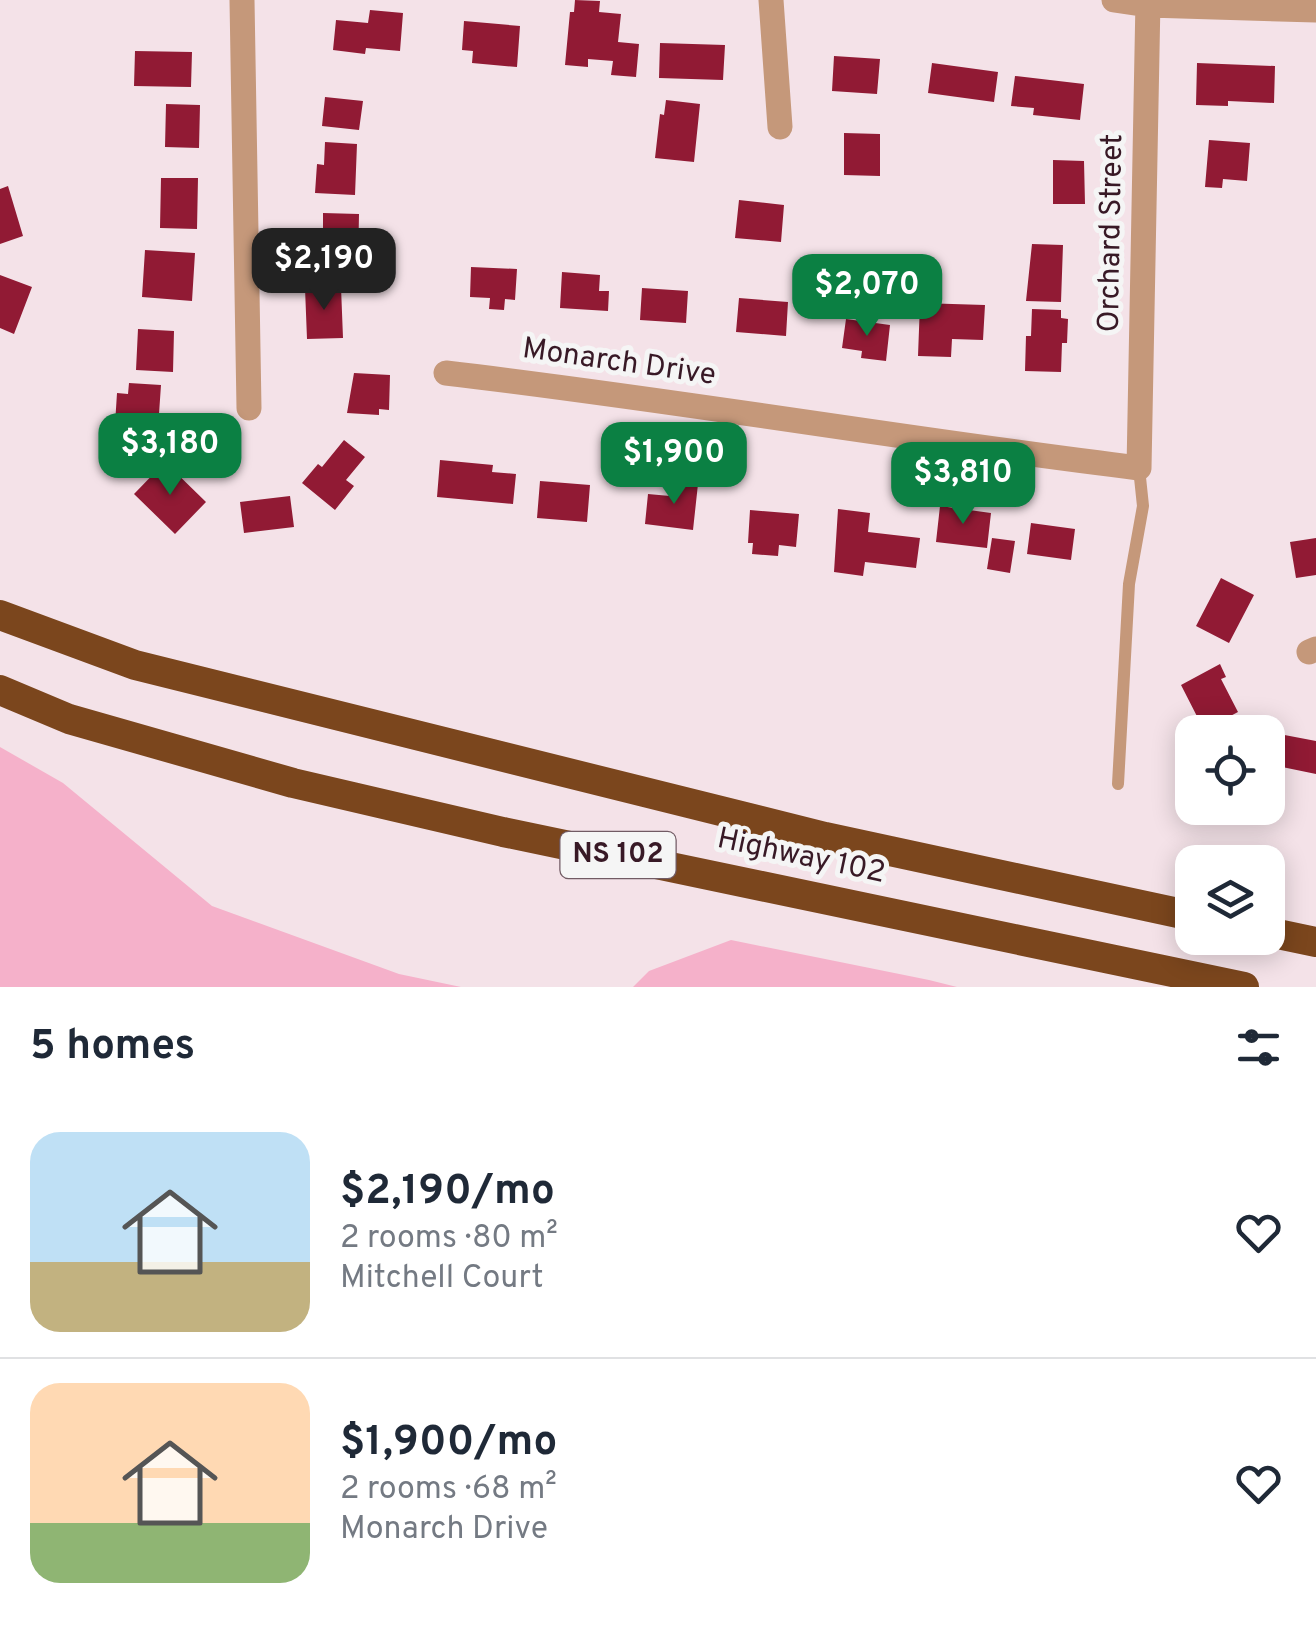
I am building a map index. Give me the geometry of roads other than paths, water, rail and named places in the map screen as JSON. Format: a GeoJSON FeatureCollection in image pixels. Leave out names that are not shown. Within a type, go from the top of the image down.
{"type":"FeatureCollection","features":[{"type":"Feature","properties":{"kind":"highway","name":"Highway 102"},"geometry":{"type":"LineString","coordinates":[[0,615],[135,665],[825,837],[1175,912]]}},
{"type":"Feature","properties":{"kind":"highway","name":"Highway 102"},"geometry":{"type":"LineString","coordinates":[[0,690],[69,718],[293,783],[502,832],[1244,987]]}},
{"type":"Feature","properties":{"kind":"highway"},"geometry":{"type":"LineString","coordinates":[[1285,936],[1316,942]]}},
{"type":"Feature","properties":{"kind":"street"},"geometry":{"type":"LineString","coordinates":[[242,0],[249,408]]}},
{"type":"Feature","properties":{"kind":"street"},"geometry":{"type":"LineString","coordinates":[[770,0],[780,127]]}},
{"type":"Feature","properties":{"kind":"street"},"geometry":{"type":"LineString","coordinates":[[1114,0],[1316,10]]}},
{"type":"Feature","properties":{"kind":"street","name":"Orchard Street"},"geometry":{"type":"LineString","coordinates":[[1139,468],[1148,3]]}},
{"type":"Feature","properties":{"kind":"street","name":"Monarch Drive"},"geometry":{"type":"LineString","coordinates":[[446,373],[1139,468]]}},
{"type":"Feature","properties":{"kind":"lane"},"geometry":{"type":"LineString","coordinates":[[1118,784],[1129,584],[1143,506],[1139,468]]}}]}
